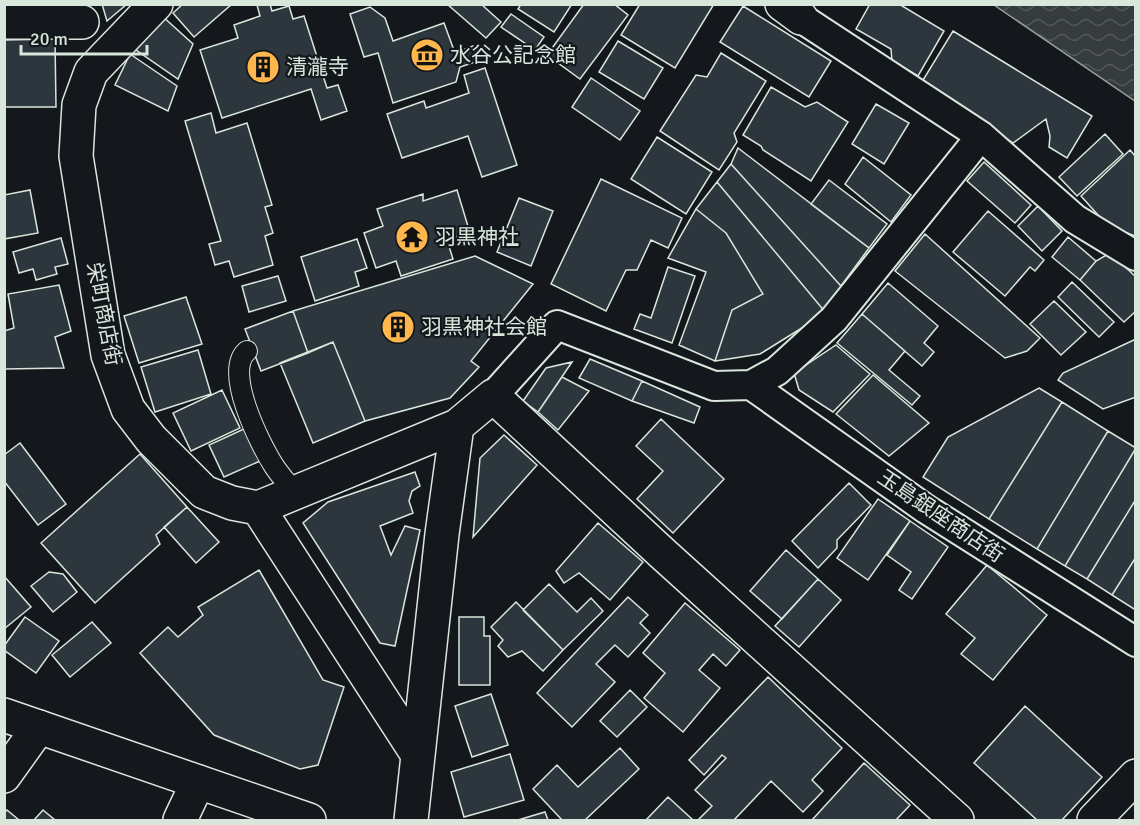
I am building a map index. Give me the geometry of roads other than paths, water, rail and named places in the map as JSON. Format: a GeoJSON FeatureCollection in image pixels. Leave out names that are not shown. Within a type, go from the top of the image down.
{"type":"FeatureCollection","features":[{"type":"Feature","properties":{"kind":"street","name":"栄町商店街"},"geometry":{"type":"LineString","coordinates":[[156,4],[92,72],[79,105],[76,156],[108,355],[128,409],[151,439],[204,492],[232,503],[258,508]]}},
{"type":"Feature","properties":{"kind":"street"},"geometry":{"type":"LineString","coordinates":[[791,11],[981,136],[1075,219],[1136,256]]}},
{"type":"Feature","properties":{"kind":"street"},"geometry":{"type":"LineString","coordinates":[[4,22],[79,13],[92,72]]}},
{"type":"Feature","properties":{"kind":"street"},"geometry":{"type":"LineString","coordinates":[[418,755],[258,508],[458,426],[493,396],[557,325],[714,386],[751,385],[777,370],[834,319],[981,136]]}},
{"type":"Feature","properties":{"kind":"street","name":"玉島銀座商店街"},"geometry":{"type":"LineString","coordinates":[[751,385],[926,509],[1136,642]]}},
{"type":"Feature","properties":{"kind":"street"},"geometry":{"type":"LineString","coordinates":[[493,396],[662,553],[957,820]]}},
{"type":"Feature","properties":{"kind":"street"},"geometry":{"type":"LineString","coordinates":[[411,820],[442,534],[458,426]]}},
{"type":"Feature","properties":{"kind":"street"},"geometry":{"type":"LineString","coordinates":[[4,715],[309,820]]}},
{"type":"Feature","properties":{"kind":"street"},"geometry":{"type":"LineString","coordinates":[[4,776],[39,727]]}},
{"type":"Feature","properties":{"kind":"street"},"geometry":{"type":"LineString","coordinates":[[1094,820],[1136,776]]}},
{"type":"Feature","properties":{"kind":"street"},"geometry":{"type":"LineString","coordinates":[[180,820],[198,782]]}},
{"type":"Feature","properties":{"kind":"lane"},"geometry":{"type":"LineString","coordinates":[[247,351],[239,362],[246,406],[256,432],[274,465],[294,492]]}},
{"type":"Feature","properties":{"kind":"water"},"geometry":{"type":"Polygon","coordinates":[[[994,5],[1135,5],[1135,101],[994,5]]]}},
{"type":"Feature","properties":{"kind":"place","name":"水谷公記念館"},"geometry":{"type":"Point","coordinates":[427,55]}},
{"type":"Feature","properties":{"kind":"place","name":"清瀧寺"},"geometry":{"type":"Point","coordinates":[263,67]}},
{"type":"Feature","properties":{"kind":"place","name":"羽黒神社"},"geometry":{"type":"Point","coordinates":[412,237]}},
{"type":"Feature","properties":{"kind":"place","name":"羽黒神社会館"},"geometry":{"type":"Point","coordinates":[398,327]}}]}
